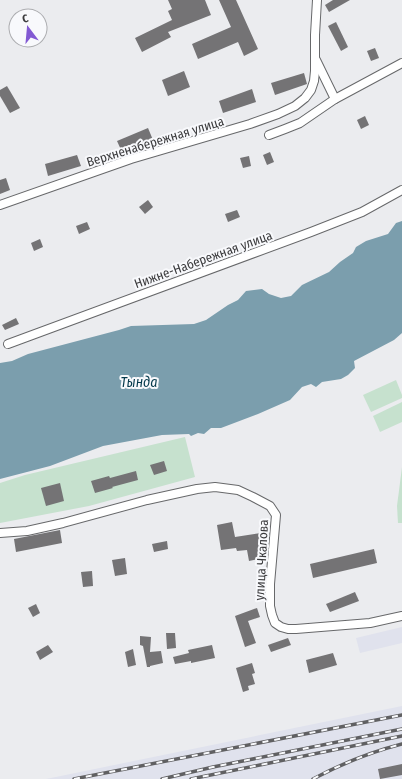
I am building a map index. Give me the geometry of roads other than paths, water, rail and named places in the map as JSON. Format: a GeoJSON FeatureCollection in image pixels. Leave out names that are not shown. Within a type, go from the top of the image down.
{"type":"FeatureCollection","features":[{"type":"Feature","properties":{"kind":"street"},"geometry":{"type":"LineString","coordinates":[[317,0],[315,57],[335,99]]}},
{"type":"Feature","properties":{"kind":"street","name":"Верхненабережная улица"},"geometry":{"type":"LineString","coordinates":[[0,205],[131,159],[250,124],[278,114],[295,106],[305,98],[311,90],[314,81],[315,57]]}},
{"type":"Feature","properties":{"kind":"street"},"geometry":{"type":"LineString","coordinates":[[269,135],[300,123],[335,99],[402,63]]}},
{"type":"Feature","properties":{"kind":"street","name":"Нижне-Набережная улица"},"geometry":{"type":"LineString","coordinates":[[8,344],[311,232],[362,212],[402,190]]}},
{"type":"Feature","properties":{"kind":"street","name":"улица Чкалова"},"geometry":{"type":"LineString","coordinates":[[0,533],[27,531],[63,523],[147,500],[190,491],[216,487],[238,490],[270,506],[276,516],[270,584],[270,606],[275,623],[281,627],[296,629],[370,623],[402,616]]}},
{"type":"Feature","properties":{"kind":"water","name":"Тында"},"geometry":{"type":"Polygon","coordinates":[[[402,221],[402,333],[394,340],[354,361],[355,368],[348,375],[341,379],[322,382],[316,387],[311,384],[302,387],[290,400],[221,428],[211,428],[204,434],[198,433],[191,436],[189,434],[162,435],[103,446],[50,466],[0,479],[0,363],[12,361],[28,354],[131,326],[194,324],[206,320],[238,300],[246,291],[262,289],[269,294],[281,298],[291,296],[302,285],[329,272],[353,253],[356,247],[366,241],[388,234],[396,223],[402,221]]]}},
{"type":"Feature","properties":{"kind":"railway"},"geometry":{"type":"LineString","coordinates":[[74,779],[402,715]]}},
{"type":"Feature","properties":{"kind":"railway"},"geometry":{"type":"LineString","coordinates":[[162,779],[213,767],[402,729]]}},
{"type":"Feature","properties":{"kind":"railway"},"geometry":{"type":"LineString","coordinates":[[191,779],[402,736]]}},
{"type":"Feature","properties":{"kind":"railway"},"geometry":{"type":"LineString","coordinates":[[313,779],[356,759],[402,744]]}}]}
